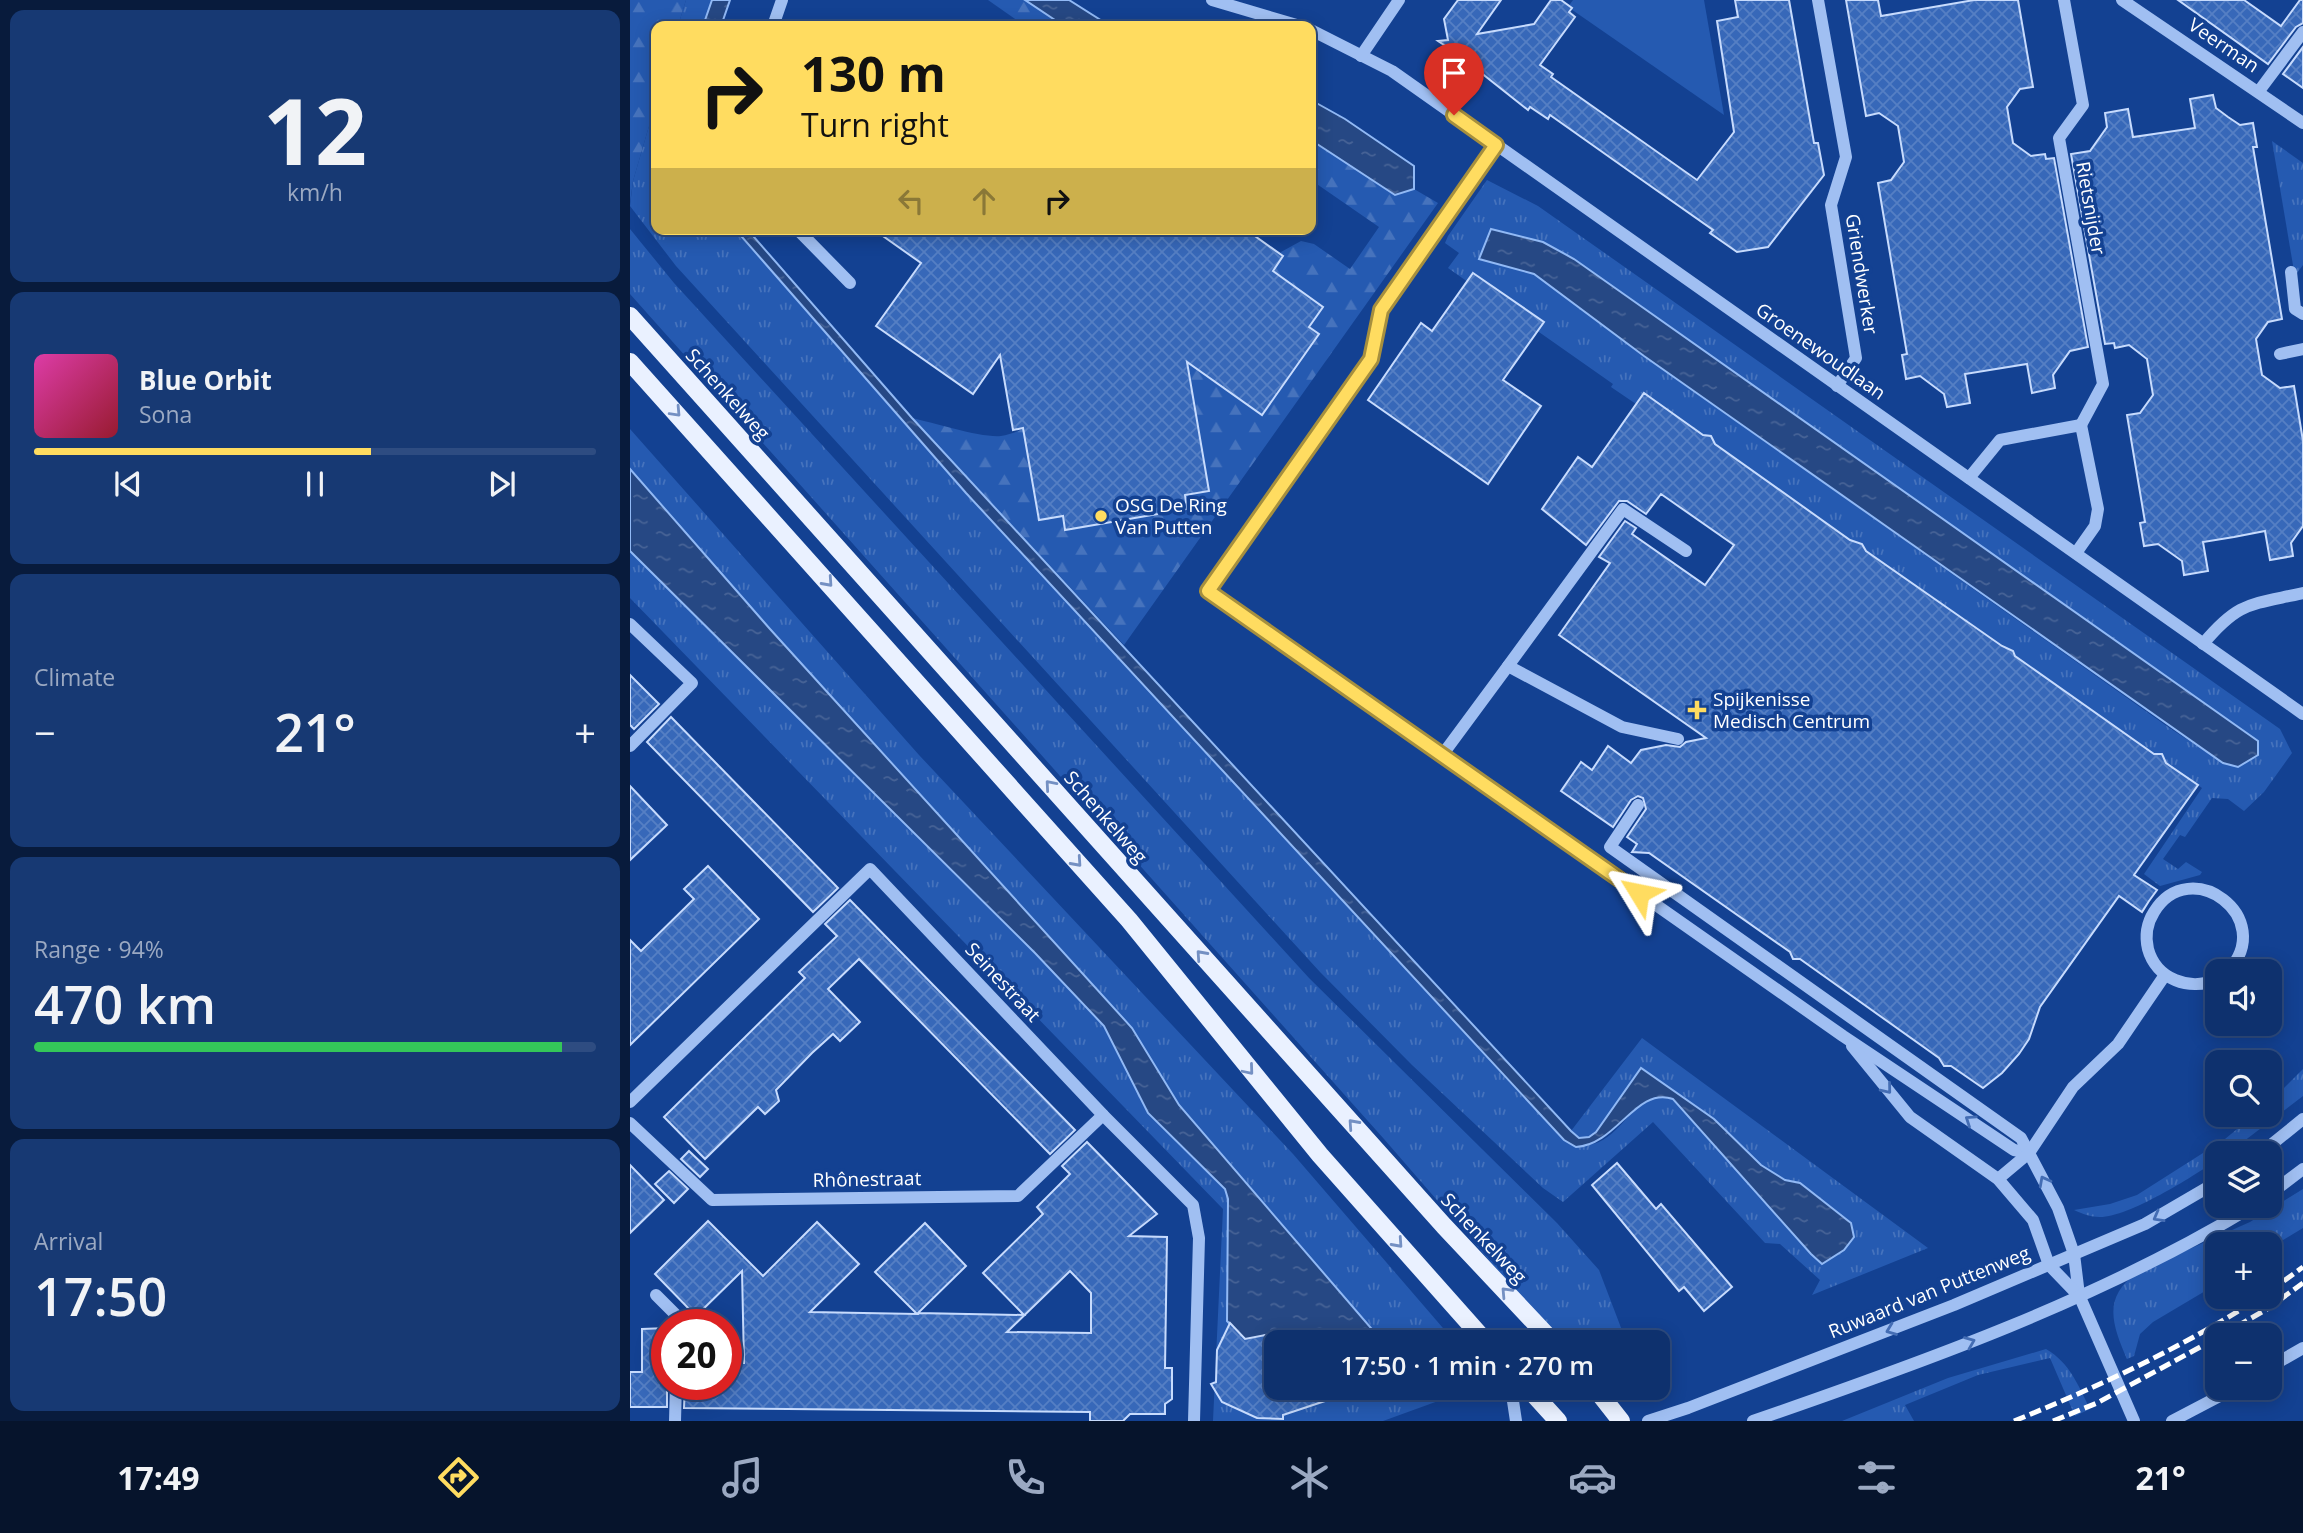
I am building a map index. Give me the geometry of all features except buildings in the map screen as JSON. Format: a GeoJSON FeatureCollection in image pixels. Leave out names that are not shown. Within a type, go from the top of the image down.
{"type":"FeatureCollection","features":[{"type":"Feature","properties":{"kind":"main road","name":"Schenkelweg"},"geometry":{"type":"LineString","coordinates":[[630,316],[1435,1216],[1542,1330]]}},
{"type":"Feature","properties":{"kind":"main road"},"geometry":{"type":"LineString","coordinates":[[630,362],[1129,920],[1320,1155],[1475,1330]]}},
{"type":"Feature","properties":{"kind":"main road"},"geometry":{"type":"LineString","coordinates":[[1539,1400],[1558,1421]]}},
{"type":"Feature","properties":{"kind":"main road"},"geometry":{"type":"LineString","coordinates":[[1604,1400],[1621,1421]]}},
{"type":"Feature","properties":{"kind":"street"},"geometry":{"type":"LineString","coordinates":[[775,21],[782,0]]}},
{"type":"Feature","properties":{"kind":"street"},"geometry":{"type":"LineString","coordinates":[[1212,0],[1283,21]]}},
{"type":"Feature","properties":{"kind":"street"},"geometry":{"type":"LineString","coordinates":[[1361,56],[1399,0]]}},
{"type":"Feature","properties":{"kind":"street","name":"Griendwerker"},"geometry":{"type":"LineString","coordinates":[[1818,0],[1846,158],[1831,205],[1856,358],[1837,386]]}},
{"type":"Feature","properties":{"kind":"street","name":"Rietsnijder"},"geometry":{"type":"LineString","coordinates":[[2064,0],[2083,104],[2059,138],[2103,384],[2081,425]]}},
{"type":"Feature","properties":{"kind":"street","name":"Veerman"},"geometry":{"type":"LineString","coordinates":[[2122,0],[2303,123]]}},
{"type":"Feature","properties":{"kind":"street"},"geometry":{"type":"LineString","coordinates":[[2259,91],[2303,32]]}},
{"type":"Feature","properties":{"kind":"street","name":"Groenewoudlaan"},"geometry":{"type":"LineString","coordinates":[[1316,33],[1392,71],[2303,714]]}},
{"type":"Feature","properties":{"kind":"street"},"geometry":{"type":"LineString","coordinates":[[1496,145],[1381,310],[1371,359],[1208,591],[1843,1036],[2014,1150],[2029,1153]]}},
{"type":"Feature","properties":{"kind":"street"},"geometry":{"type":"LineString","coordinates":[[803,235],[850,284]]}},
{"type":"Feature","properties":{"kind":"street"},"geometry":{"type":"LineString","coordinates":[[2291,272],[2295,309],[2303,314]]}},
{"type":"Feature","properties":{"kind":"street"},"geometry":{"type":"LineString","coordinates":[[2280,354],[2303,349]]}},
{"type":"Feature","properties":{"kind":"street"},"geometry":{"type":"LineString","coordinates":[[1969,478],[2000,440],[2081,425],[2098,509],[2095,526],[2076,553]]}},
{"type":"Feature","properties":{"kind":"street"},"geometry":{"type":"LineString","coordinates":[[1443,754],[1623,509],[1686,551]]}},
{"type":"Feature","properties":{"kind":"street"},"geometry":{"type":"LineString","coordinates":[[2203,645],[2224,618],[2239,608],[2303,593]]}},
{"type":"Feature","properties":{"kind":"street"},"geometry":{"type":"LineString","coordinates":[[630,624],[692,683],[630,746]]}},
{"type":"Feature","properties":{"kind":"street"},"geometry":{"type":"LineString","coordinates":[[1508,666],[1622,727],[1678,739]]}},
{"type":"Feature","properties":{"kind":"street"},"geometry":{"type":"LineString","coordinates":[[1638,805],[1610,847],[2021,1138],[2058,1208],[2074,1254],[2079,1295],[2134,1421]]}},
{"type":"Feature","properties":{"kind":"street","name":"Seinestraat"},"geometry":{"type":"LineString","coordinates":[[630,1102],[870,869],[1103,1115],[1193,1205],[1199,1238],[1194,1421]]}},
{"type":"Feature","properties":{"kind":"street"},"geometry":{"type":"LineString","coordinates":[[2205,981],[2187,984],[2165,975],[2151,956],[2147,941],[2148,925],[2165,899],[2194,889],[2210,891],[2224,899],[2239,918],[2243,933],[2242,948],[2235,959]]}},
{"type":"Feature","properties":{"kind":"street"},"geometry":{"type":"LineString","coordinates":[[1998,1179],[2029,1153],[2073,1087],[2118,1044],[2165,975]]}},
{"type":"Feature","properties":{"kind":"street"},"geometry":{"type":"LineString","coordinates":[[1843,1036],[1910,1117],[1998,1179],[2033,1220],[2049,1265],[2079,1295]]}},
{"type":"Feature","properties":{"kind":"street","name":"Rhônestraat"},"geometry":{"type":"LineString","coordinates":[[630,1123],[712,1200],[1018,1196],[1103,1115]]}},
{"type":"Feature","properties":{"kind":"street"},"geometry":{"type":"LineString","coordinates":[[2276,1141],[2303,1119]]}},
{"type":"Feature","properties":{"kind":"street"},"geometry":{"type":"LineString","coordinates":[[2282,1185],[2303,1168]]}},
{"type":"Feature","properties":{"kind":"street","name":"Ruwaard van Puttenweg"},"geometry":{"type":"LineString","coordinates":[[1648,1421],[1954,1305],[2145,1224],[2205,1189]]}},
{"type":"Feature","properties":{"kind":"street"},"geometry":{"type":"LineString","coordinates":[[1753,1421],[1918,1363],[2079,1295],[2182,1246],[2232,1218]]}},
{"type":"Feature","properties":{"kind":"street"},"geometry":{"type":"LineString","coordinates":[[656,1295],[670,1309]]}},
{"type":"Feature","properties":{"kind":"street"},"geometry":{"type":"LineString","coordinates":[[2282,1360],[2303,1348]]}},
{"type":"Feature","properties":{"kind":"street"},"geometry":{"type":"LineString","coordinates":[[675,1421],[676,1400]]}},
{"type":"Feature","properties":{"kind":"street"},"geometry":{"type":"LineString","coordinates":[[1513,1400],[1516,1421]]}},
{"type":"Feature","properties":{"kind":"street"},"geometry":{"type":"LineString","coordinates":[[2172,1421],[2212,1400]]}},
{"type":"Feature","properties":{"kind":"street"},"geometry":{"type":"LineString","coordinates":[[1782,1421],[1791,1408]]}},
{"type":"Feature","properties":{"kind":"green space"},"geometry":{"type":"Polygon","coordinates":[[[630,0],[686,0],[680,21],[651,21],[651,119],[633,181],[630,203],[630,0]]]}},
{"type":"Feature","properties":{"kind":"green space"},"geometry":{"type":"Polygon","coordinates":[[[686,0],[712,0],[705,21],[680,21],[686,0]]]}},
{"type":"Feature","properties":{"kind":"green space"},"geometry":{"type":"Polygon","coordinates":[[[988,0],[1025,0],[1056,21],[1018,21],[988,0]]]}},
{"type":"Feature","properties":{"kind":"green space"},"geometry":{"type":"Polygon","coordinates":[[[1573,0],[1704,0],[1724,115],[1568,7],[1573,0]]]}},
{"type":"Feature","properties":{"kind":"green space"},"geometry":{"type":"Polygon","coordinates":[[[651,119],[651,233],[630,206],[633,181],[651,119]]]}},
{"type":"Feature","properties":{"kind":"green space"},"geometry":{"type":"Polygon","coordinates":[[[2272,141],[2303,163],[2303,265],[2297,273],[2294,271],[2272,141]]]}},
{"type":"Feature","properties":{"kind":"green space"},"geometry":{"type":"Polygon","coordinates":[[[1316,143],[1395,194],[1414,189],[1438,203],[1124,645],[912,418],[982,435],[1011,434],[1180,346],[1218,347],[1281,252],[1301,241],[1314,244],[1350,269],[1379,227],[1316,183],[1316,143]]]}},
{"type":"Feature","properties":{"kind":"green space"},"geometry":{"type":"Polygon","coordinates":[[[1487,180],[1538,206],[2280,729],[2292,753],[2264,792],[2244,811],[2228,799],[2212,798],[2185,837],[2180,835],[2163,859],[2178,869],[2186,862],[2202,872],[2200,875],[2160,886],[2144,874],[2202,788],[2165,762],[2162,756],[2154,754],[2015,656],[2012,650],[2004,648],[1864,550],[1861,543],[1853,542],[1714,443],[1710,437],[1703,435],[1644,394],[1636,404],[1611,387],[1613,384],[1448,268],[1459,253],[1445,243],[1487,180]],[[1543,242],[1480,259],[1534,274],[1644,356],[2171,729],[2230,767],[1702,352],[1574,259],[1543,242]]]}},
{"type":"Feature","properties":{"kind":"green space"},"geometry":{"type":"Polygon","coordinates":[[[630,229],[674,283],[1309,978],[1557,1223],[1599,1270],[1622,1330],[1550,1330],[1384,1139],[630,294],[630,229]]]}},
{"type":"Feature","properties":{"kind":"green space"},"geometry":{"type":"Polygon","coordinates":[[[652,235],[740,235],[966,493],[1564,1140],[1576,1147],[1597,1143],[1609,1136],[1642,1104],[1661,1097],[1673,1099],[1822,1264],[1851,1223],[1800,1183],[1785,1180],[1761,1165],[1714,1119],[1641,1068],[1596,1132],[1589,1138],[1579,1138],[1571,1131],[1642,1038],[1928,1248],[1812,1295],[1820,1280],[1780,1244],[1765,1243],[1653,1122],[1563,1202],[1543,1188],[1412,1065],[1320,972],[676,266],[652,235]]]}},
{"type":"Feature","properties":{"kind":"green space"},"geometry":{"type":"Polygon","coordinates":[[[630,429],[919,755],[1293,1154],[1445,1330],[1373,1330],[1179,1105],[1131,1028],[770,629],[630,469],[630,429]]]}},
{"type":"Feature","properties":{"kind":"green space"},"geometry":{"type":"Polygon","coordinates":[[[630,551],[1035,953],[1104,1026],[1148,1113],[1225,1189],[1228,1199],[1227,1321],[1251,1340],[1264,1336],[1264,1400],[1441,1400],[1383,1421],[1213,1421],[1223,1209],[630,598],[630,551]]]}},
{"type":"Feature","properties":{"kind":"green space"},"geometry":{"type":"Polygon","coordinates":[[[2303,1069],[2303,1096],[2282,1112],[2282,1090],[2303,1069]]]}},
{"type":"Feature","properties":{"kind":"green space"},"geometry":{"type":"Polygon","coordinates":[[[2240,1127],[2262,1127],[2244,1141],[2222,1141],[2240,1127]]]}},
{"type":"Feature","properties":{"kind":"green space"},"geometry":{"type":"Polygon","coordinates":[[[2205,1152],[2205,1168],[2143,1203],[2100,1217],[2074,1210],[2110,1204],[2137,1195],[2205,1152]]]}},
{"type":"Feature","properties":{"kind":"green space"},"geometry":{"type":"Polygon","coordinates":[[[2303,1189],[2303,1228],[2282,1241],[2282,1232],[2228,1232],[2256,1218],[2282,1218],[2282,1202],[2303,1189]]]}},
{"type":"Feature","properties":{"kind":"green space"},"geometry":{"type":"Polygon","coordinates":[[[2205,1242],[2205,1291],[2153,1322],[2140,1334],[2134,1356],[2127,1359],[2117,1334],[2113,1312],[2119,1291],[2138,1272],[2205,1242]]]}},
{"type":"Feature","properties":{"kind":"green space"},"geometry":{"type":"Polygon","coordinates":[[[2046,1349],[2067,1368],[2090,1409],[2075,1416],[2050,1358],[1978,1375],[1905,1405],[1914,1421],[1842,1421],[1948,1378],[2046,1349]]]}},
{"type":"Feature","properties":{"kind":"water"},"geometry":{"type":"Polygon","coordinates":[[[712,0],[730,0],[723,21],[705,21],[712,0]]]}},
{"type":"Feature","properties":{"kind":"water"},"geometry":{"type":"Polygon","coordinates":[[[1025,0],[1069,0],[1102,21],[1056,21],[1025,0]]]}},
{"type":"Feature","properties":{"kind":"water"},"geometry":{"type":"Polygon","coordinates":[[[1316,103],[1414,166],[1414,189],[1395,195],[1316,143],[1316,103]]]}},
{"type":"Feature","properties":{"kind":"water"},"geometry":{"type":"Polygon","coordinates":[[[1491,229],[1543,242],[1574,259],[2258,741],[2258,755],[2238,767],[2223,763],[1644,356],[1534,274],[1479,259],[1491,229]]]}},
{"type":"Feature","properties":{"kind":"water"},"geometry":{"type":"Polygon","coordinates":[[[740,235],[752,235],[912,418],[1571,1131],[1579,1138],[1589,1137],[1596,1132],[1641,1068],[1714,1119],[1761,1165],[1785,1180],[1800,1183],[1851,1223],[1854,1237],[1844,1250],[1822,1264],[1673,1099],[1660,1097],[1648,1101],[1603,1137],[1590,1144],[1576,1147],[1564,1140],[966,493],[740,235]]]}},
{"type":"Feature","properties":{"kind":"water"},"geometry":{"type":"Polygon","coordinates":[[[630,469],[770,629],[1132,1028],[1179,1105],[1373,1330],[1264,1330],[1264,1336],[1248,1342],[1227,1321],[1228,1199],[1225,1189],[1148,1113],[1104,1026],[1035,953],[630,551],[630,469]]]}},
{"type":"Feature","properties":{"kind":"railway"},"geometry":{"type":"LineString","coordinates":[[2282,1282],[2303,1267]]}},
{"type":"Feature","properties":{"kind":"railway"},"geometry":{"type":"LineString","coordinates":[[2243,1323],[2303,1283]]}},
{"type":"Feature","properties":{"kind":"railway"},"geometry":{"type":"LineString","coordinates":[[2014,1421],[2140,1365],[2241,1309]]}},
{"type":"Feature","properties":{"kind":"railway"},"geometry":{"type":"LineString","coordinates":[[2053,1421],[2097,1403],[2205,1344]]}},
{"type":"Feature","properties":{"kind":"place","name":"OSG De Ring Van Putten"},"geometry":{"type":"Point","coordinates":[1101,516]}},
{"type":"Feature","properties":{"kind":"place","name":"Spijkenisse Medisch Centrum"},"geometry":{"type":"Point","coordinates":[1697,710]}},
{"type":"Feature","properties":{"kind":"route"},"geometry":{"type":"LineString","coordinates":[[1454,115],[1496,145],[1381,310],[1371,359],[1208,591],[1257,622],[1639,893]]}}]}
